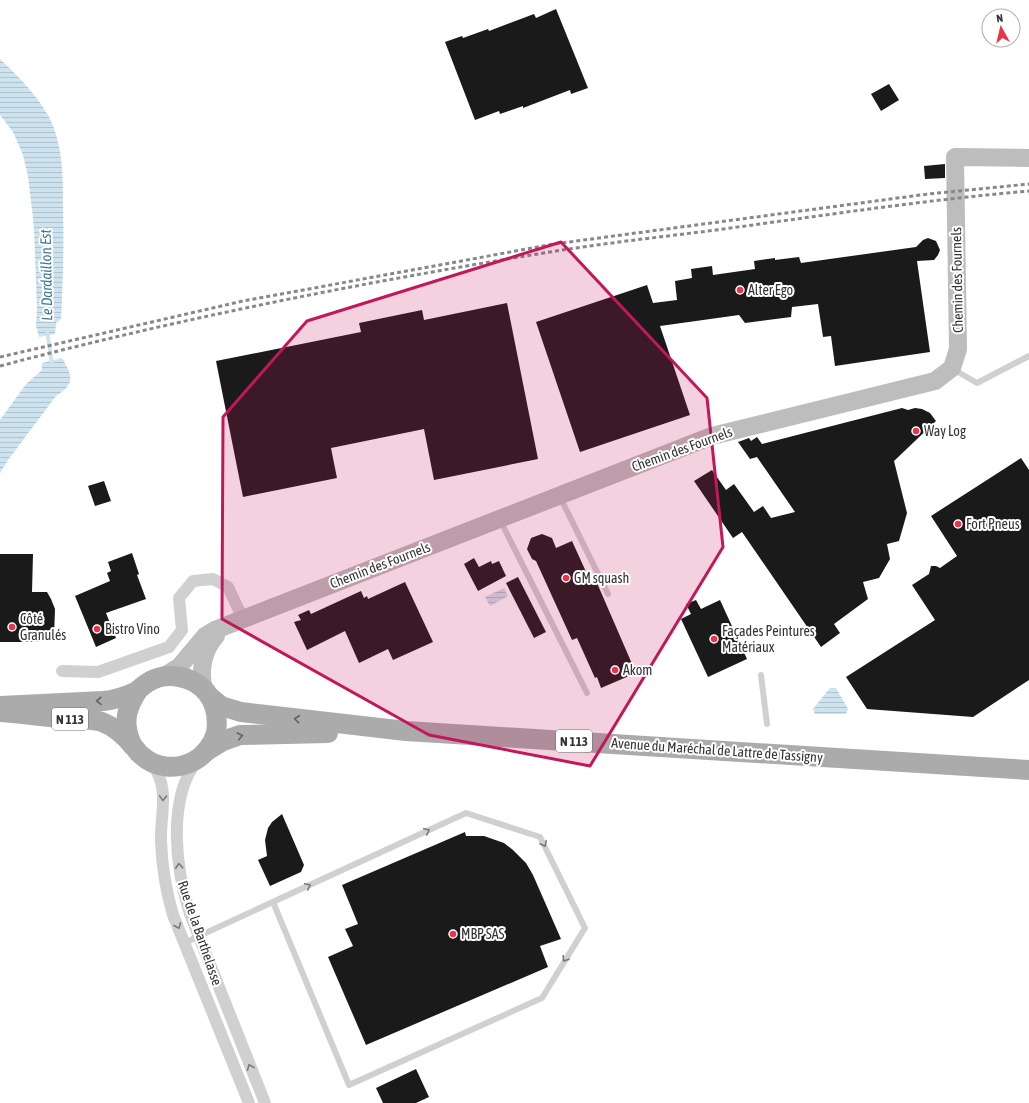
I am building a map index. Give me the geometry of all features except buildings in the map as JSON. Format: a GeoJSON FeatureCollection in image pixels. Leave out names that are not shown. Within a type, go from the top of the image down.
{"type":"FeatureCollection","features":[{"type":"Feature","properties":{"kind":"main road"},"geometry":{"type":"LineString","coordinates":[[164,676],[179,676],[192,681],[207,693],[215,709],[217,723],[212,743],[201,756],[187,764],[173,767],[162,766],[151,762],[140,755],[132,745],[127,733],[126,720],[130,703],[137,692],[147,683],[164,676]]}},
{"type":"Feature","properties":{"kind":"main road","name":"N 113"},"geometry":{"type":"LineString","coordinates":[[0,706],[103,701],[119,699],[137,692]]}},
{"type":"Feature","properties":{"kind":"main road","name":"Avenue du Maréchal de Lattre de Tassigny"},"geometry":{"type":"LineString","coordinates":[[207,693],[221,706],[240,712],[406,731],[1029,770]]}},
{"type":"Feature","properties":{"kind":"main road","name":"N 113"},"geometry":{"type":"LineString","coordinates":[[0,712],[101,722],[118,730],[132,745]]}},
{"type":"Feature","properties":{"kind":"main road","name":"Avenue du Maréchal de Lattre de Tassigny"},"geometry":{"type":"LineString","coordinates":[[201,756],[223,741],[240,735],[406,731]]}},
{"type":"Feature","properties":{"kind":"street","name":"Chemin des Fournels"},"geometry":{"type":"LineString","coordinates":[[164,676],[179,667],[206,636],[215,630],[712,436],[935,381],[952,368],[958,349],[955,157],[1029,158]]}},
{"type":"Feature","properties":{"kind":"street"},"geometry":{"type":"LineString","coordinates":[[62,671],[98,672],[169,647],[182,630],[179,598],[192,581],[213,579],[228,587],[239,621]]}},
{"type":"Feature","properties":{"kind":"street","name":"Chemin des Fournels"},"geometry":{"type":"LineString","coordinates":[[207,693],[202,683],[202,672],[206,652],[211,642],[218,634],[239,621]]}},
{"type":"Feature","properties":{"kind":"street","name":"Rue de la Barthelasse"},"geometry":{"type":"LineString","coordinates":[[201,756],[190,769],[182,792],[177,831],[180,876],[184,897],[265,1103]]}},
{"type":"Feature","properties":{"kind":"street","name":"Rue de la Barthelasse"},"geometry":{"type":"LineString","coordinates":[[151,762],[158,771],[163,792],[161,841],[167,894],[249,1103]]}},
{"type":"Feature","properties":{"kind":"lane"},"geometry":{"type":"LineString","coordinates":[[952,368],[977,383],[1029,356]]}},
{"type":"Feature","properties":{"kind":"lane"},"geometry":{"type":"LineString","coordinates":[[560,495],[608,594]]}},
{"type":"Feature","properties":{"kind":"lane"},"geometry":{"type":"LineString","coordinates":[[500,519],[587,693]]}},
{"type":"Feature","properties":{"kind":"lane"},"geometry":{"type":"LineString","coordinates":[[761,675],[767,724]]}},
{"type":"Feature","properties":{"kind":"lane"},"geometry":{"type":"LineString","coordinates":[[185,943],[199,936],[466,813],[540,837],[585,928],[542,998],[349,1085],[273,902]]}},
{"type":"Feature","properties":{"kind":"highlighted area"},"geometry":{"type":"Polygon","coordinates":[[[561,242],[707,398],[723,547],[590,766],[429,735],[222,619],[223,417],[307,321],[561,242]]]}},
{"type":"Feature","properties":{"kind":"water"},"geometry":{"type":"Polygon","coordinates":[[[0,59],[27,86],[39,101],[54,128],[60,150],[63,184],[63,277],[61,319],[56,323],[55,334],[39,337],[36,326],[37,308],[34,227],[28,176],[23,155],[13,132],[0,115],[0,59]]]}},
{"type":"Feature","properties":{"kind":"water"},"geometry":{"type":"Polygon","coordinates":[[[62,358],[70,374],[67,387],[56,396],[0,473],[0,420],[26,384],[42,370],[42,363],[62,358]]]}},
{"type":"Feature","properties":{"kind":"water"},"geometry":{"type":"Polygon","coordinates":[[[504,588],[508,596],[490,606],[485,597],[504,588]]]}},
{"type":"Feature","properties":{"kind":"water"},"geometry":{"type":"Polygon","coordinates":[[[830,688],[836,688],[848,709],[846,714],[815,714],[813,709],[830,688]]]}},
{"type":"Feature","properties":{"kind":"waterway","name":"Le Dardaillon Est"},"geometry":{"type":"LineString","coordinates":[[47,330],[52,365]]}},
{"type":"Feature","properties":{"kind":"railway"},"geometry":{"type":"LineString","coordinates":[[0,357],[243,301],[554,244],[928,194],[1029,184]]}},
{"type":"Feature","properties":{"kind":"railway"},"geometry":{"type":"LineString","coordinates":[[0,366],[136,332],[274,302],[481,264],[612,243],[911,204],[1029,191]]}},
{"type":"Feature","properties":{"kind":"place","name":"Alter Ego"},"geometry":{"type":"Point","coordinates":[740,290]}},
{"type":"Feature","properties":{"kind":"place","name":"Way Log"},"geometry":{"type":"Point","coordinates":[916,431]}},
{"type":"Feature","properties":{"kind":"place","name":"Fort Pneus"},"geometry":{"type":"Point","coordinates":[958,524]}},
{"type":"Feature","properties":{"kind":"place","name":"GM squash"},"geometry":{"type":"Point","coordinates":[566,578]}},
{"type":"Feature","properties":{"kind":"place","name":"Côté Granulés"},"geometry":{"type":"Point","coordinates":[12,627]}},
{"type":"Feature","properties":{"kind":"place","name":"Bistro Vino"},"geometry":{"type":"Point","coordinates":[97,629]}},
{"type":"Feature","properties":{"kind":"place","name":"Façades Peintures Matériaux"},"geometry":{"type":"Point","coordinates":[714,639]}},
{"type":"Feature","properties":{"kind":"place","name":"Akom"},"geometry":{"type":"Point","coordinates":[615,670]}},
{"type":"Feature","properties":{"kind":"place","name":"MBP SAS"},"geometry":{"type":"Point","coordinates":[453,934]}}]}
